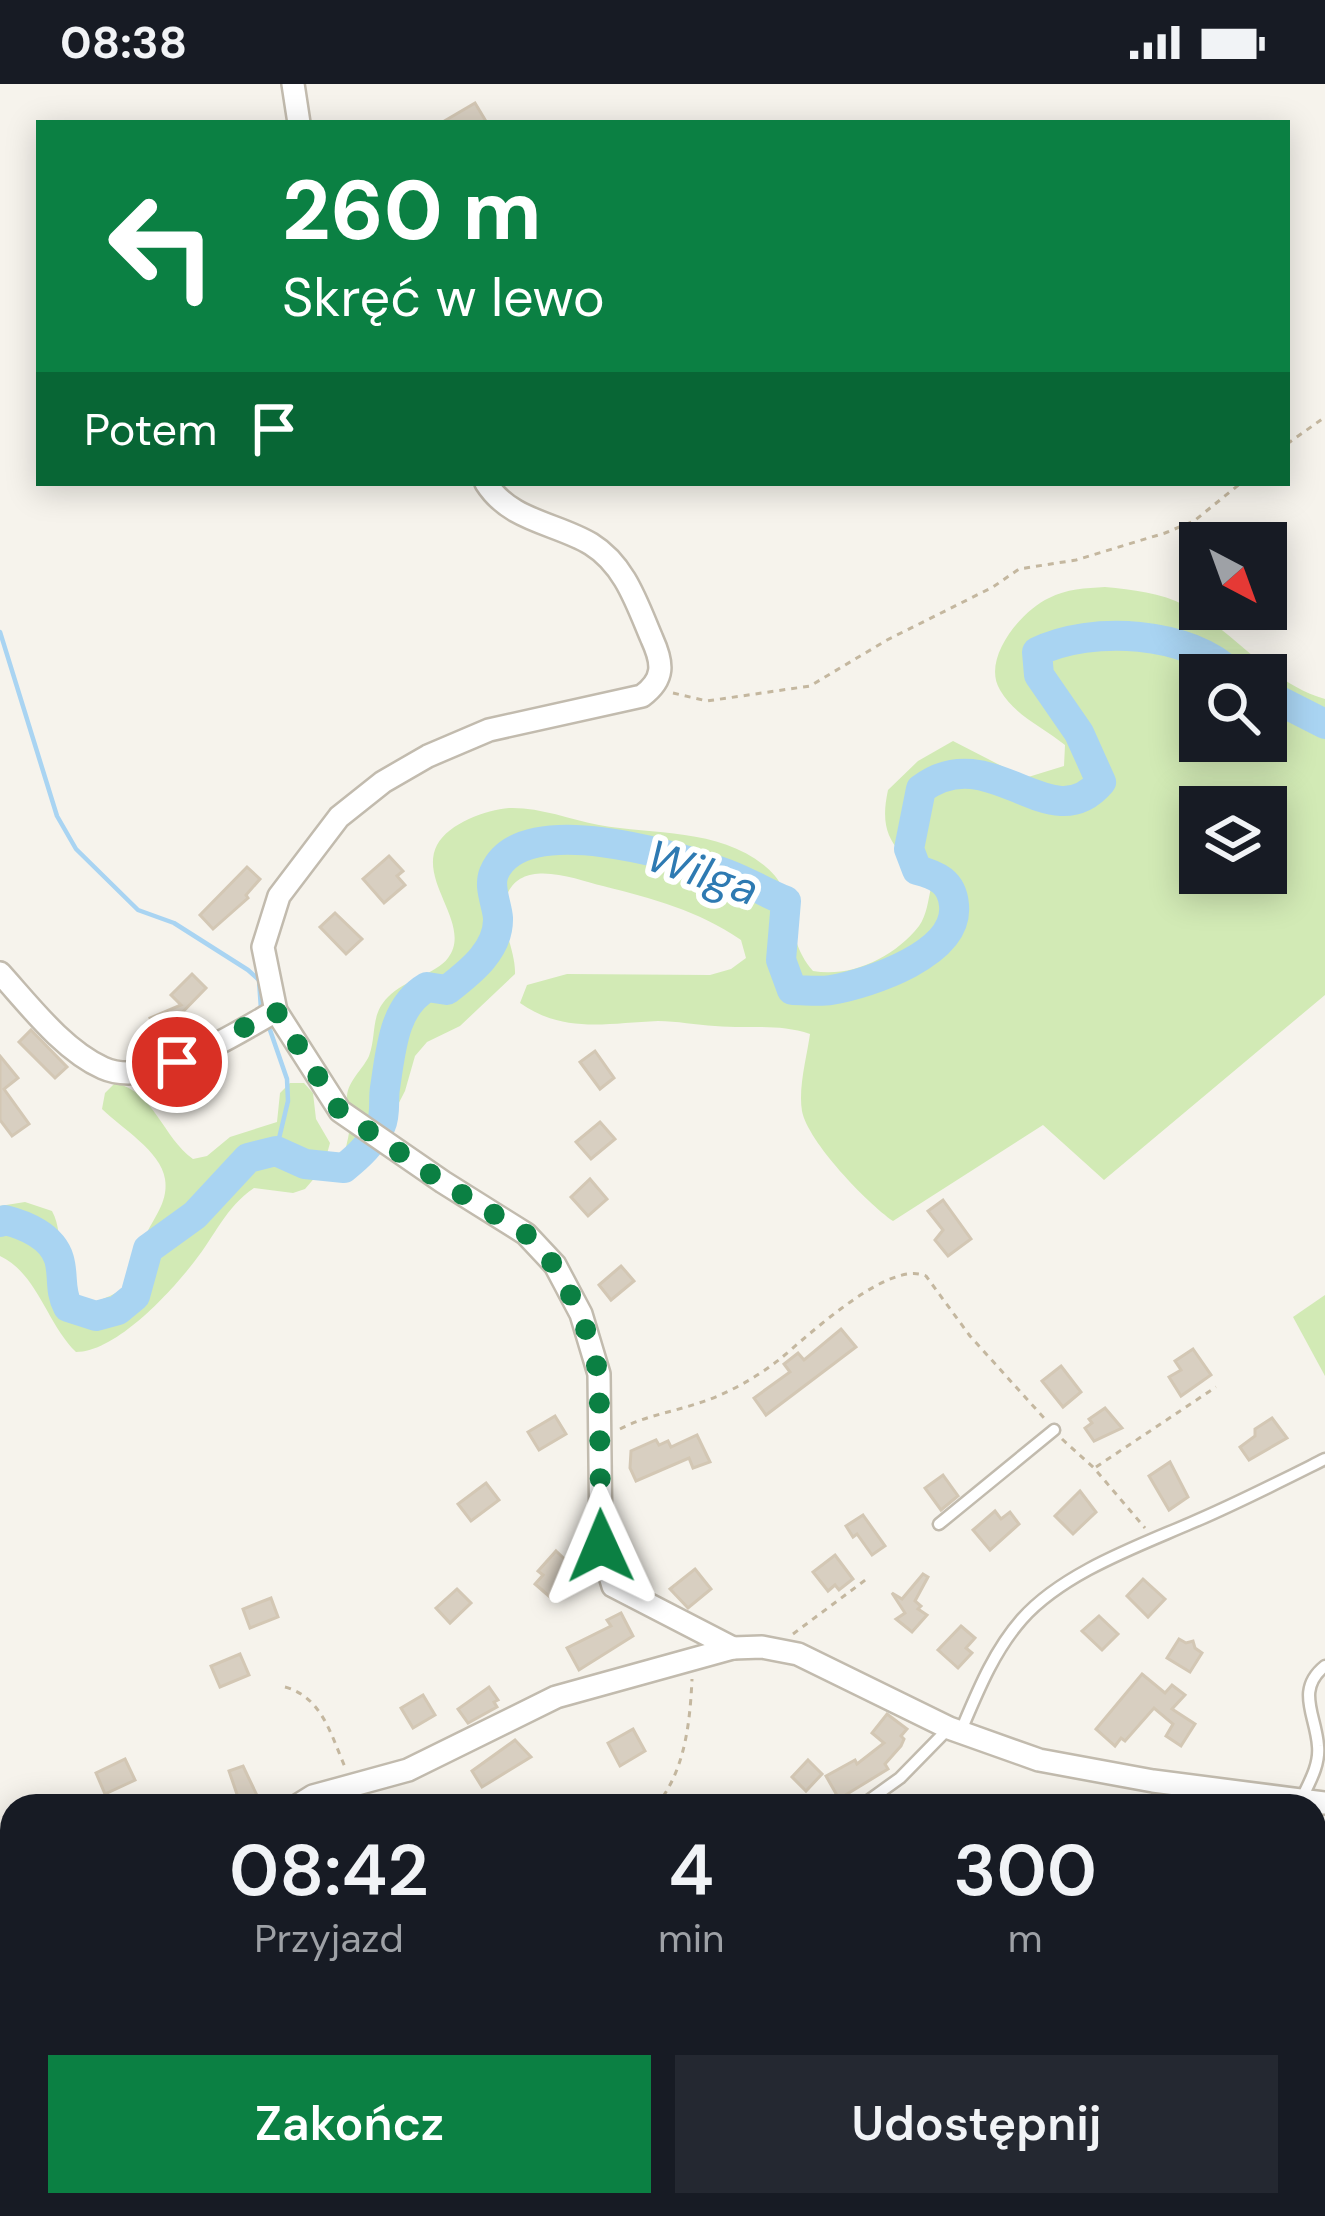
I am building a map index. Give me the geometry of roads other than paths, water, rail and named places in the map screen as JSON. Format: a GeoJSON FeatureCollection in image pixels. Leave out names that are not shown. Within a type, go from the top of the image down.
{"type":"FeatureCollection","features":[{"type":"Feature","properties":{"kind":"street"},"geometry":{"type":"LineString","coordinates":[[293,84],[299,120]]}},
{"type":"Feature","properties":{"kind":"street"},"geometry":{"type":"LineString","coordinates":[[488,486],[529,520],[591,544],[615,564],[657,650],[662,672],[657,686],[642,695],[489,730],[382,782],[339,817],[279,896],[268,921],[263,947],[276,1011],[340,1111],[526,1234],[554,1265],[581,1314],[599,1374],[601,1546],[613,1586],[733,1648]]}},
{"type":"Feature","properties":{"kind":"street"},"geometry":{"type":"LineString","coordinates":[[0,973],[72,1046],[101,1067],[121,1073],[177,1062],[276,1011]]}},
{"type":"Feature","properties":{"kind":"street"},"geometry":{"type":"LineString","coordinates":[[320,1794],[408,1770],[556,1697],[733,1648],[798,1654],[954,1731],[1039,1760],[1254,1794]]}},
{"type":"Feature","properties":{"kind":"lane"},"geometry":{"type":"LineString","coordinates":[[939,1524],[1054,1430]]}},
{"type":"Feature","properties":{"kind":"lane"},"geometry":{"type":"LineString","coordinates":[[878,1794],[954,1731],[1025,1615],[1126,1549],[1325,1459]]}},
{"type":"Feature","properties":{"kind":"lane"},"geometry":{"type":"LineString","coordinates":[[1304,1794],[1316,1768],[1318,1747],[1307,1703],[1309,1688],[1325,1666]]}},
{"type":"Feature","properties":{"kind":"waterway"},"geometry":{"type":"LineString","coordinates":[[0,632],[57,816],[76,849],[138,910],[174,923],[248,970],[259,980],[261,1009]]}},
{"type":"Feature","properties":{"kind":"waterway","name":"Wilga"},"geometry":{"type":"LineString","coordinates":[[0,1222],[29,1228],[44,1238],[59,1259],[68,1307],[96,1316],[118,1310],[135,1296],[148,1249],[195,1215],[248,1158],[276,1151],[305,1164],[344,1168],[381,1125],[392,1045],[407,1006],[427,987],[447,990],[482,959],[497,930],[494,873],[510,853],[536,843],[603,842],[675,857],[786,901],[781,960],[792,990],[831,990],[888,973],[928,952],[952,922],[954,905],[947,885],[917,870],[909,849],[921,789],[947,776],[971,774],[1061,801],[1081,797],[1101,782],[1079,733],[1039,675],[1037,652],[1059,643],[1111,636],[1166,641],[1202,654]]}},
{"type":"Feature","properties":{"kind":"waterway","name":"Wilga"},"geometry":{"type":"LineString","coordinates":[[1287,705],[1325,724]]}},
{"type":"Feature","properties":{"kind":"waterway"},"geometry":{"type":"LineString","coordinates":[[270,1030],[287,1079],[288,1101],[276,1151]]}}]}
